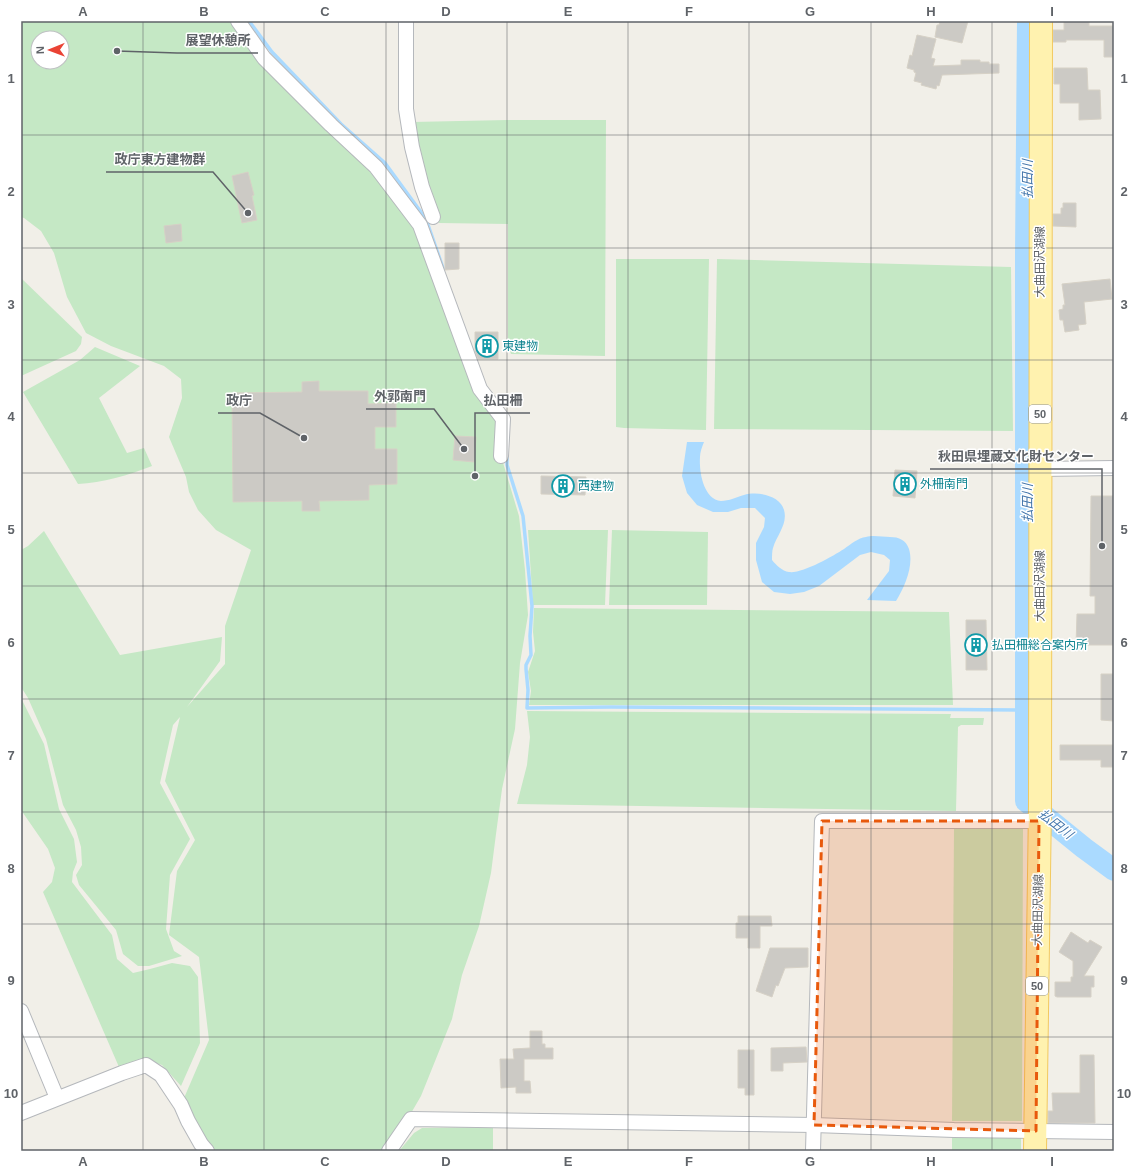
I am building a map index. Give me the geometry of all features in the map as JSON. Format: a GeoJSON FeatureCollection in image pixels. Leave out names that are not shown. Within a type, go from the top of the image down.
{"type":"FeatureCollection","features":[{"type":"Feature","properties":{"kind":"main road","name":"大曲田沢湖線"},"geometry":{"type":"LineString","coordinates":[[1036,1141],[1039,816],[1041,21]]}},
{"type":"Feature","properties":{"kind":"street"},"geometry":{"type":"LineString","coordinates":[[238,21],[264,58],[331,125],[376,167],[420,225],[480,388],[503,420],[500,456]]}},
{"type":"Feature","properties":{"kind":"street"},"geometry":{"type":"LineString","coordinates":[[406,21],[406,109],[412,146],[422,187],[433,217]]}},
{"type":"Feature","properties":{"kind":"street"},"geometry":{"type":"LineString","coordinates":[[1040,470],[1114,468]]}},
{"type":"Feature","properties":{"kind":"street"},"geometry":{"type":"LineString","coordinates":[[813,1151],[822,821],[1039,816]]}},
{"type":"Feature","properties":{"kind":"street"},"geometry":{"type":"LineString","coordinates":[[21,1012],[57,1098]]}},
{"type":"Feature","properties":{"kind":"street"},"geometry":{"type":"LineString","coordinates":[[21,1113],[146,1065],[161,1076],[181,1105],[201,1144],[208,1151]]}},
{"type":"Feature","properties":{"kind":"street"},"geometry":{"type":"LineString","coordinates":[[389,1151],[411,1119],[814,1125],[954,1130],[1036,1141],[1114,1132]]}},
{"type":"Feature","properties":{"kind":"highlighted area"},"geometry":{"type":"Polygon","coordinates":[[[822,821],[1039,821],[1036,1131],[814,1125],[822,821]]]}},
{"type":"Feature","properties":{"kind":"green space"},"geometry":{"type":"Polygon","coordinates":[[[21,21],[238,21],[420,225],[480,389],[503,419],[501,456],[519,516],[528,615],[520,663],[515,729],[502,789],[491,873],[479,926],[462,975],[452,1019],[421,1096],[389,1151],[207,1151],[181,1105],[209,1040],[199,957],[169,935],[177,871],[195,840],[165,781],[180,717],[173,725],[160,783],[190,839],[170,875],[166,929],[174,951],[182,956],[149,966],[138,966],[123,954],[116,930],[79,885],[76,875],[82,865],[81,847],[76,830],[63,805],[46,739],[28,698],[21,687],[21,550],[28,546],[44,531],[120,655],[222,637],[220,661],[187,707],[225,664],[225,626],[251,550],[216,530],[198,510],[189,492],[186,477],[169,437],[182,398],[181,379],[164,366],[111,346],[86,333],[67,297],[54,253],[41,231],[21,217],[21,21]]]}},
{"type":"Feature","properties":{"kind":"green space"},"geometry":{"type":"Polygon","coordinates":[[[606,120],[605,356],[511,354],[508,344],[508,224],[439,223],[412,122],[606,120]]]}},
{"type":"Feature","properties":{"kind":"green space"},"geometry":{"type":"Polygon","coordinates":[[[616,259],[709,259],[706,430],[616,427],[616,259]]]}},
{"type":"Feature","properties":{"kind":"green space"},"geometry":{"type":"Polygon","coordinates":[[[717,259],[1011,267],[1013,431],[714,429],[717,259]]]}},
{"type":"Feature","properties":{"kind":"green space"},"geometry":{"type":"Polygon","coordinates":[[[21,278],[82,337],[81,344],[76,351],[21,376],[21,278]]]}},
{"type":"Feature","properties":{"kind":"green space"},"geometry":{"type":"Polygon","coordinates":[[[95,347],[140,366],[99,398],[127,453],[144,448],[152,466],[115,478],[78,484],[23,392],[80,360],[95,347]]]}},
{"type":"Feature","properties":{"kind":"green space"},"geometry":{"type":"Polygon","coordinates":[[[528,530],[608,530],[605,605],[533,605],[528,530]]]}},
{"type":"Feature","properties":{"kind":"green space"},"geometry":{"type":"Polygon","coordinates":[[[612,530],[708,532],[707,605],[609,605],[612,530]]]}},
{"type":"Feature","properties":{"kind":"green space"},"geometry":{"type":"Polygon","coordinates":[[[534,608],[949,612],[953,705],[529,705],[531,691],[528,672],[535,651],[533,632],[534,608]]]}},
{"type":"Feature","properties":{"kind":"green space"},"geometry":{"type":"Polygon","coordinates":[[[21,698],[44,744],[59,809],[74,839],[77,862],[73,872],[72,882],[112,935],[117,959],[133,973],[172,963],[190,966],[198,977],[200,1043],[181,1086],[162,1065],[150,1061],[119,1067],[43,892],[52,882],[55,868],[48,849],[21,810],[21,698]]]}},
{"type":"Feature","properties":{"kind":"green space"},"geometry":{"type":"Polygon","coordinates":[[[527,711],[951,714],[950,718],[984,718],[983,725],[961,725],[958,727],[956,811],[517,804],[527,765],[530,737],[527,711]]]}},
{"type":"Feature","properties":{"kind":"green space"},"geometry":{"type":"Polygon","coordinates":[[[954,827],[1023,828],[1022,1121],[952,1121],[954,827]]]}},
{"type":"Feature","properties":{"kind":"green space"},"geometry":{"type":"Polygon","coordinates":[[[493,1127],[493,1151],[399,1151],[414,1133],[422,1128],[493,1127]]]}},
{"type":"Feature","properties":{"kind":"green space"},"geometry":{"type":"Polygon","coordinates":[[[952,1136],[1021,1136],[1021,1151],[952,1151],[952,1136]]]}},
{"type":"Feature","properties":{"kind":"water"},"geometry":{"type":"Polygon","coordinates":[[[687,442],[704,442],[700,455],[701,477],[706,490],[715,499],[724,501],[749,494],[761,494],[773,498],[782,505],[785,520],[773,548],[772,560],[777,566],[784,570],[795,572],[817,564],[863,538],[872,536],[893,537],[904,541],[909,549],[910,562],[908,576],[896,601],[867,600],[889,571],[890,560],[884,555],[871,552],[860,555],[819,586],[804,592],[790,594],[774,592],[762,582],[756,560],[756,543],[764,527],[765,518],[755,508],[741,508],[728,512],[713,512],[697,505],[687,493],[682,476],[687,442]]]}},
{"type":"Feature","properties":{"kind":"building"},"geometry":{"type":"Polygon","coordinates":[[[940,21],[968,21],[962,43],[935,37],[937,25],[939,25],[940,21]]]}},
{"type":"Feature","properties":{"kind":"building"},"geometry":{"type":"Polygon","coordinates":[[[1064,21],[1086,21],[1089,22],[1089,26],[1114,26],[1114,57],[1104,57],[1104,40],[1066,40],[1066,42],[1053,42],[1053,30],[1064,30],[1064,21]]]}},
{"type":"Feature","properties":{"kind":"building"},"geometry":{"type":"Polygon","coordinates":[[[917,35],[936,39],[931,58],[935,59],[933,66],[961,65],[961,60],[980,60],[980,62],[989,62],[989,64],[999,64],[999,73],[942,75],[939,86],[937,85],[936,89],[921,85],[922,83],[914,81],[916,73],[914,70],[907,68],[910,55],[912,56],[917,35]]]}},
{"type":"Feature","properties":{"kind":"building"},"geometry":{"type":"Polygon","coordinates":[[[1054,68],[1087,68],[1088,90],[1100,90],[1101,119],[1079,120],[1079,103],[1060,103],[1060,84],[1054,84],[1054,68]]]}},
{"type":"Feature","properties":{"kind":"building"},"geometry":{"type":"Polygon","coordinates":[[[248,172],[254,195],[252,196],[257,220],[242,223],[232,176],[248,172]]]}},
{"type":"Feature","properties":{"kind":"building"},"geometry":{"type":"Polygon","coordinates":[[[1063,203],[1076,203],[1076,227],[1053,226],[1053,214],[1061,214],[1063,203]]]}},
{"type":"Feature","properties":{"kind":"building"},"geometry":{"type":"Polygon","coordinates":[[[181,224],[182,241],[166,243],[164,226],[181,224]]]}},
{"type":"Feature","properties":{"kind":"building"},"geometry":{"type":"Polygon","coordinates":[[[445,243],[459,243],[459,269],[445,270],[445,243]]]}},
{"type":"Feature","properties":{"kind":"building"},"geometry":{"type":"Polygon","coordinates":[[[1110,279],[1112,299],[1084,302],[1086,324],[1078,325],[1079,330],[1065,332],[1063,320],[1060,320],[1059,310],[1063,309],[1063,305],[1065,305],[1062,284],[1110,279]]]}},
{"type":"Feature","properties":{"kind":"building","name":"東建物"},"geometry":{"type":"Polygon","coordinates":[[[475,332],[498,332],[498,359],[478,359],[475,352],[475,332]]]}},
{"type":"Feature","properties":{"kind":"building"},"geometry":{"type":"Polygon","coordinates":[[[319,381],[319,391],[368,391],[368,404],[396,403],[396,427],[375,427],[375,449],[397,449],[397,484],[369,485],[369,500],[319,501],[320,511],[302,511],[302,501],[233,502],[232,393],[302,392],[302,382],[319,381]]]}},
{"type":"Feature","properties":{"kind":"building"},"geometry":{"type":"Polygon","coordinates":[[[455,436],[476,437],[474,462],[453,460],[455,436]]]}},
{"type":"Feature","properties":{"kind":"building","name":"外柵南門"},"geometry":{"type":"Polygon","coordinates":[[[895,470],[917,471],[915,498],[893,496],[895,470]]]}},
{"type":"Feature","properties":{"kind":"building","name":"西建物"},"geometry":{"type":"Polygon","coordinates":[[[541,476],[586,477],[585,495],[541,494],[541,476]]]}},
{"type":"Feature","properties":{"kind":"building"},"geometry":{"type":"Polygon","coordinates":[[[1091,496],[1114,496],[1114,645],[1076,645],[1077,614],[1095,614],[1095,596],[1090,596],[1091,496]]]}},
{"type":"Feature","properties":{"kind":"building","name":"払田柵総合案内所"},"geometry":{"type":"Polygon","coordinates":[[[966,620],[986,620],[987,670],[966,670],[966,620]]]}},
{"type":"Feature","properties":{"kind":"building"},"geometry":{"type":"Polygon","coordinates":[[[1101,674],[1114,674],[1114,721],[1101,720],[1101,674]]]}},
{"type":"Feature","properties":{"kind":"building"},"geometry":{"type":"Polygon","coordinates":[[[1060,745],[1114,745],[1114,767],[1101,767],[1101,760],[1060,760],[1060,745]]]}},
{"type":"Feature","properties":{"kind":"building"},"geometry":{"type":"Polygon","coordinates":[[[738,916],[771,916],[772,926],[760,926],[760,948],[748,948],[748,938],[736,938],[736,923],[738,923],[738,916]]]}},
{"type":"Feature","properties":{"kind":"building"},"geometry":{"type":"Polygon","coordinates":[[[1071,932],[1088,943],[1090,940],[1102,947],[1084,976],[1094,976],[1094,987],[1091,987],[1091,997],[1055,996],[1055,982],[1071,982],[1071,977],[1073,977],[1073,961],[1059,952],[1071,932]]]}},
{"type":"Feature","properties":{"kind":"building"},"geometry":{"type":"Polygon","coordinates":[[[770,948],[808,948],[808,967],[785,968],[778,986],[776,985],[772,997],[756,991],[770,948]]]}},
{"type":"Feature","properties":{"kind":"building"},"geometry":{"type":"Polygon","coordinates":[[[530,1031],[542,1031],[542,1044],[545,1044],[545,1048],[553,1048],[553,1059],[524,1059],[524,1081],[530,1081],[531,1093],[516,1093],[516,1087],[501,1088],[500,1059],[514,1059],[513,1049],[530,1048],[530,1031]]]}},
{"type":"Feature","properties":{"kind":"building"},"geometry":{"type":"Polygon","coordinates":[[[806,1047],[807,1062],[783,1063],[783,1071],[771,1071],[771,1048],[806,1047]]]}},
{"type":"Feature","properties":{"kind":"building"},"geometry":{"type":"Polygon","coordinates":[[[738,1050],[754,1050],[754,1095],[745,1095],[745,1088],[738,1088],[738,1050]]]}},
{"type":"Feature","properties":{"kind":"building"},"geometry":{"type":"Polygon","coordinates":[[[1080,1055],[1094,1055],[1095,1123],[1048,1123],[1048,1111],[1053,1111],[1052,1093],[1080,1093],[1080,1055]]]}},
{"type":"Feature","properties":{"kind":"waterway"},"geometry":{"type":"LineString","coordinates":[[249,21],[272,52],[341,124],[385,163],[426,219],[443,268]]}},
{"type":"Feature","properties":{"kind":"waterway","name":"払田川"},"geometry":{"type":"LineString","coordinates":[[1028,21],[1026,253],[1026,801],[1114,870]]}},
{"type":"Feature","properties":{"kind":"waterway"},"geometry":{"type":"LineString","coordinates":[[507,456],[507,465],[523,516],[532,606],[530,636],[531,655],[526,665],[528,690],[527,708],[611,707],[1026,710]]}},
{"type":"Feature","properties":{"kind":"place","name":"展望休憩所"},"geometry":{"type":"Point","coordinates":[117,51]}},
{"type":"Feature","properties":{"kind":"place","name":"政庁東方建物群"},"geometry":{"type":"Point","coordinates":[248,213]}},
{"type":"Feature","properties":{"kind":"place","name":"東建物"},"geometry":{"type":"Point","coordinates":[487,346]}},
{"type":"Feature","properties":{"kind":"place","name":"政庁"},"geometry":{"type":"Point","coordinates":[304,438]}},
{"type":"Feature","properties":{"kind":"place","name":"外郭南門"},"geometry":{"type":"Point","coordinates":[464,449]}},
{"type":"Feature","properties":{"kind":"place","name":"払田柵"},"geometry":{"type":"Point","coordinates":[475,476]}},
{"type":"Feature","properties":{"kind":"place","name":"外柵南門"},"geometry":{"type":"Point","coordinates":[905,484]}},
{"type":"Feature","properties":{"kind":"place","name":"西建物"},"geometry":{"type":"Point","coordinates":[563,486]}},
{"type":"Feature","properties":{"kind":"place","name":"秋田県埋蔵文化財センター"},"geometry":{"type":"Point","coordinates":[1102,546]}},
{"type":"Feature","properties":{"kind":"place","name":"払田柵総合案内所"},"geometry":{"type":"Point","coordinates":[976,645]}}]}
